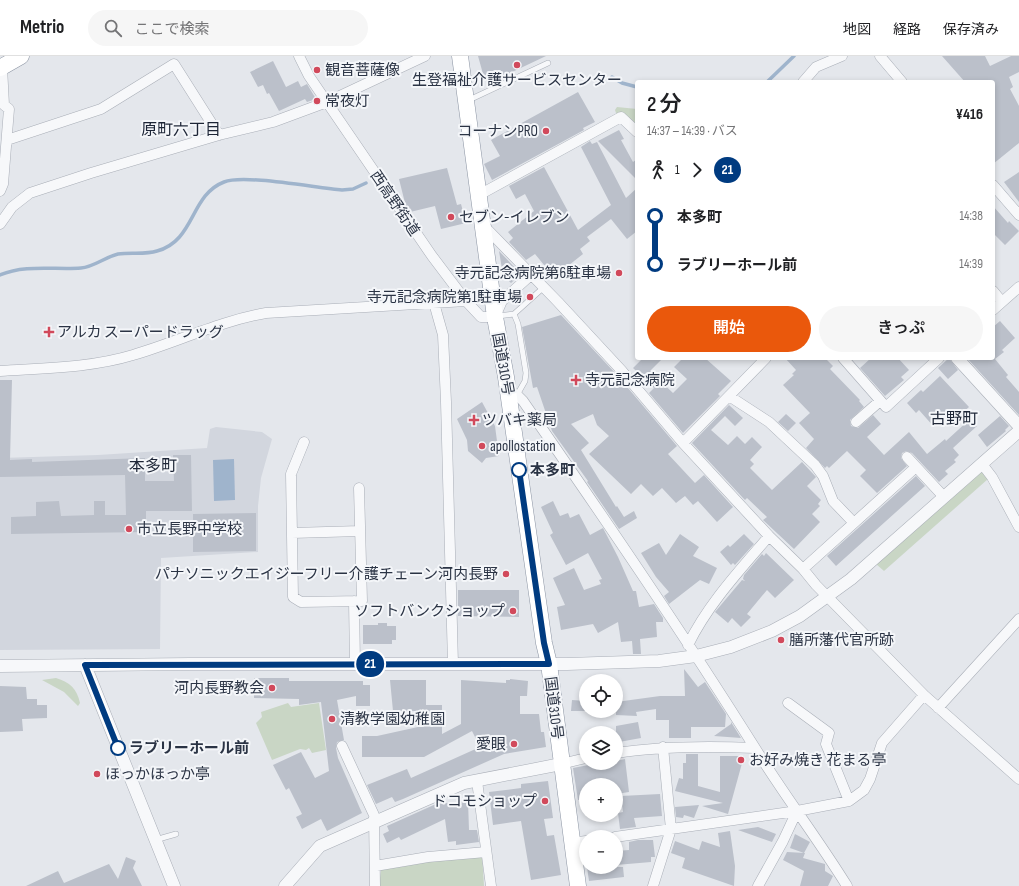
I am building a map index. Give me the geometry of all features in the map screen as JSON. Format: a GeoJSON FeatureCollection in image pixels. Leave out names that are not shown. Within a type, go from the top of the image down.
{"type":"FeatureCollection","features":[{"type":"Feature","properties":{"kind":"highway"},"geometry":{"type":"LineString","coordinates":[[1,68],[21,56]]}},
{"type":"Feature","properties":{"kind":"highway","name":"国道310号"},"geometry":{"type":"LineString","coordinates":[[460,56],[495,317],[513,394],[543,635],[549,664],[561,764],[579,842],[578,886]]}},
{"type":"Feature","properties":{"kind":"street","name":"西高野街道"},"geometry":{"type":"LineString","coordinates":[[299,56],[308,76],[432,256],[466,301],[481,317],[495,317]]}},
{"type":"Feature","properties":{"kind":"street"},"geometry":{"type":"LineString","coordinates":[[0,224],[12,207],[30,193],[91,173],[219,135],[273,122],[327,102],[425,56]]}},
{"type":"Feature","properties":{"kind":"street"},"geometry":{"type":"LineString","coordinates":[[806,80],[816,67],[842,56]]}},
{"type":"Feature","properties":{"kind":"street"},"geometry":{"type":"LineString","coordinates":[[880,56],[900,80]]}},
{"type":"Feature","properties":{"kind":"street"},"geometry":{"type":"LineString","coordinates":[[7,140],[101,109],[174,64],[219,135]]}},
{"type":"Feature","properties":{"kind":"street"},"geometry":{"type":"LineString","coordinates":[[0,192],[3,184],[9,109],[4,105],[1,68]]}},
{"type":"Feature","properties":{"kind":"street"},"geometry":{"type":"LineString","coordinates":[[479,195],[621,117],[635,130]]}},
{"type":"Feature","properties":{"kind":"street"},"geometry":{"type":"LineString","coordinates":[[995,187],[1019,215]]}},
{"type":"Feature","properties":{"kind":"street"},"geometry":{"type":"LineString","coordinates":[[484,226],[532,274],[622,371],[683,443],[769,536],[803,569],[924,696],[1019,779]]}},
{"type":"Feature","properties":{"kind":"street"},"geometry":{"type":"LineString","coordinates":[[495,317],[502,301],[532,274]]}},
{"type":"Feature","properties":{"kind":"street"},"geometry":{"type":"LineString","coordinates":[[995,308],[1019,287]]}},
{"type":"Feature","properties":{"kind":"street"},"geometry":{"type":"LineString","coordinates":[[995,293],[1002,302]]}},
{"type":"Feature","properties":{"kind":"street"},"geometry":{"type":"LineString","coordinates":[[0,371],[99,363],[132,356],[246,317],[266,313],[466,301]]}},
{"type":"Feature","properties":{"kind":"street"},"geometry":{"type":"LineString","coordinates":[[434,303],[443,335],[453,664]]}},
{"type":"Feature","properties":{"kind":"street"},"geometry":{"type":"LineString","coordinates":[[683,443],[764,360]]}},
{"type":"Feature","properties":{"kind":"street"},"geometry":{"type":"LineString","coordinates":[[845,360],[886,407],[937,360]]}},
{"type":"Feature","properties":{"kind":"street"},"geometry":{"type":"LineString","coordinates":[[959,360],[1019,426]]}},
{"type":"Feature","properties":{"kind":"street"},"geometry":{"type":"LineString","coordinates":[[513,394],[559,453],[696,656],[755,748],[848,886]]}},
{"type":"Feature","properties":{"kind":"street"},"geometry":{"type":"LineString","coordinates":[[729,396],[769,422],[815,465],[823,476],[833,501],[854,523]]}},
{"type":"Feature","properties":{"kind":"street"},"geometry":{"type":"LineString","coordinates":[[856,422],[880,401]]}},
{"type":"Feature","properties":{"kind":"street"},"geometry":{"type":"LineString","coordinates":[[0,666],[549,664],[659,661],[696,656],[731,647],[772,631],[800,616],[851,579],[1019,432]]}},
{"type":"Feature","properties":{"kind":"street"},"geometry":{"type":"LineString","coordinates":[[304,442],[291,474],[293,597],[301,602],[362,601],[359,488]]}},
{"type":"Feature","properties":{"kind":"street"},"geometry":{"type":"LineString","coordinates":[[907,457],[944,497]]}},
{"type":"Feature","properties":{"kind":"street"},"geometry":{"type":"LineString","coordinates":[[982,464],[992,477],[1019,527]]}},
{"type":"Feature","properties":{"kind":"street"},"geometry":{"type":"LineString","coordinates":[[803,569],[916,467]]}},
{"type":"Feature","properties":{"kind":"street"},"geometry":{"type":"LineString","coordinates":[[292,534],[360,531]]}},
{"type":"Feature","properties":{"kind":"street"},"geometry":{"type":"LineString","coordinates":[[688,645],[695,630],[719,596],[769,536]]}},
{"type":"Feature","properties":{"kind":"street"},"geometry":{"type":"LineString","coordinates":[[354,601],[355,664]]}},
{"type":"Feature","properties":{"kind":"street"},"geometry":{"type":"LineString","coordinates":[[938,708],[1019,619]]}},
{"type":"Feature","properties":{"kind":"street"},"geometry":{"type":"LineString","coordinates":[[85,665],[174,886]]}},
{"type":"Feature","properties":{"kind":"street"},"geometry":{"type":"LineString","coordinates":[[623,836],[797,811],[848,801],[864,790],[873,771],[882,743],[924,696]]}},
{"type":"Feature","properties":{"kind":"street"},"geometry":{"type":"LineString","coordinates":[[788,703],[828,732],[826,744],[848,801]]}},
{"type":"Feature","properties":{"kind":"street"},"geometry":{"type":"LineString","coordinates":[[342,746],[374,815],[374,886]]}},
{"type":"Feature","properties":{"kind":"street"},"geometry":{"type":"LineString","coordinates":[[623,752],[663,747],[696,746],[755,748]]}},
{"type":"Feature","properties":{"kind":"street"},"geometry":{"type":"LineString","coordinates":[[653,886],[671,828],[663,747]]}},
{"type":"Feature","properties":{"kind":"street"},"geometry":{"type":"LineString","coordinates":[[285,886],[320,846],[375,824],[464,784],[579,760]]}},
{"type":"Feature","properties":{"kind":"street"},"geometry":{"type":"LineString","coordinates":[[477,781],[491,886]]}},
{"type":"Feature","properties":{"kind":"street"},"geometry":{"type":"LineString","coordinates":[[758,886],[784,841],[797,811]]}},
{"type":"Feature","properties":{"kind":"street"},"geometry":{"type":"LineString","coordinates":[[375,866],[428,857],[486,852]]}},
{"type":"Feature","properties":{"kind":"lane"},"geometry":{"type":"LineString","coordinates":[[466,101],[548,63]]}},
{"type":"Feature","properties":{"kind":"lane"},"geometry":{"type":"LineString","coordinates":[[495,317],[514,314],[544,288]]}},
{"type":"Feature","properties":{"kind":"lane"},"geometry":{"type":"LineString","coordinates":[[513,394],[526,377],[518,324],[514,314]]}},
{"type":"Feature","properties":{"kind":"lane"},"geometry":{"type":"LineString","coordinates":[[155,840],[176,834]]}},
{"type":"Feature","properties":{"kind":"shaded area","name":"市立長野中学校"},"geometry":{"type":"Polygon","coordinates":[[[216,427],[262,432],[272,439],[261,478],[258,506],[258,552],[161,558],[160,649],[0,650],[0,458],[98,455],[207,448],[210,429],[216,427]]]}},
{"type":"Feature","properties":{"kind":"green space"},"geometry":{"type":"Polygon","coordinates":[[[617,107],[635,109],[635,130],[617,116],[615,110],[617,107]]]}},
{"type":"Feature","properties":{"kind":"green space"},"geometry":{"type":"Polygon","coordinates":[[[979,466],[988,479],[884,571],[876,564],[979,466]]]}},
{"type":"Feature","properties":{"kind":"green space"},"geometry":{"type":"Polygon","coordinates":[[[56,678],[69,684],[75,690],[80,703],[78,706],[64,692],[42,680],[56,678]]]}},
{"type":"Feature","properties":{"kind":"green space"},"geometry":{"type":"Polygon","coordinates":[[[288,703],[291,707],[319,703],[326,750],[312,753],[309,748],[306,750],[300,749],[272,760],[256,723],[262,717],[261,712],[288,703]]]}},
{"type":"Feature","properties":{"kind":"green space"},"geometry":{"type":"Polygon","coordinates":[[[482,853],[484,886],[379,886],[381,870],[482,853]]]}},
{"type":"Feature","properties":{"kind":"water"},"geometry":{"type":"Polygon","coordinates":[[[234,459],[235,500],[214,501],[213,460],[234,459]]]}},
{"type":"Feature","properties":{"kind":"building"},"geometry":{"type":"Polygon","coordinates":[[[478,56],[546,56],[504,76],[485,81],[478,56]]]}},
{"type":"Feature","properties":{"kind":"building"},"geometry":{"type":"Polygon","coordinates":[[[942,56],[985,56],[990,66],[1011,56],[1019,56],[1019,72],[1009,77],[1013,87],[1010,89],[1019,106],[1019,143],[995,162],[995,80],[963,80],[942,56]]]}},
{"type":"Feature","properties":{"kind":"building"},"geometry":{"type":"Polygon","coordinates":[[[273,61],[286,87],[298,81],[301,87],[307,84],[316,99],[307,102],[305,99],[279,111],[269,93],[267,94],[263,85],[258,87],[250,72],[273,61]]]}},
{"type":"Feature","properties":{"kind":"building","name":"コーナンPRO"},"geometry":{"type":"Polygon","coordinates":[[[578,92],[595,122],[583,128],[584,130],[492,180],[484,164],[500,156],[491,140],[578,92]]]}},
{"type":"Feature","properties":{"kind":"building"},"geometry":{"type":"Polygon","coordinates":[[[619,130],[624,139],[621,140],[633,162],[635,160],[635,178],[598,141],[619,130]]]}},
{"type":"Feature","properties":{"kind":"building"},"geometry":{"type":"Polygon","coordinates":[[[590,141],[592,144],[597,142],[626,198],[635,190],[635,233],[627,239],[611,219],[587,237],[590,241],[580,249],[583,254],[554,277],[535,254],[526,260],[509,242],[513,238],[508,232],[534,211],[525,194],[516,199],[509,186],[544,167],[578,230],[611,205],[581,147],[590,141]]]}},
{"type":"Feature","properties":{"kind":"building"},"geometry":{"type":"Polygon","coordinates":[[[447,168],[457,205],[461,204],[466,223],[441,229],[435,206],[410,212],[406,207],[399,179],[447,168]]]}},
{"type":"Feature","properties":{"kind":"building"},"geometry":{"type":"Polygon","coordinates":[[[1019,172],[1019,202],[1004,182],[1019,172]]]}},
{"type":"Feature","properties":{"kind":"building"},"geometry":{"type":"Polygon","coordinates":[[[995,208],[1008,223],[1009,221],[1019,231],[1005,245],[995,235],[995,208]]]}},
{"type":"Feature","properties":{"kind":"building"},"geometry":{"type":"Polygon","coordinates":[[[499,251],[521,274],[511,283],[503,275],[499,251]]]}},
{"type":"Feature","properties":{"kind":"building"},"geometry":{"type":"Polygon","coordinates":[[[561,315],[617,375],[677,446],[668,454],[695,483],[704,475],[733,507],[717,522],[698,501],[693,505],[685,496],[676,503],[662,488],[653,496],[641,484],[631,494],[589,454],[609,436],[597,425],[593,414],[571,424],[589,443],[581,450],[616,507],[617,506],[624,517],[634,511],[637,518],[619,529],[587,482],[588,481],[552,431],[537,387],[533,388],[522,327],[561,315]]]}},
{"type":"Feature","properties":{"kind":"building"},"geometry":{"type":"Polygon","coordinates":[[[1000,321],[1015,338],[1002,350],[1004,352],[995,359],[995,325],[1000,321]]]}},
{"type":"Feature","properties":{"kind":"building"},"geometry":{"type":"Polygon","coordinates":[[[995,359],[1008,375],[1006,377],[1019,392],[1019,415],[969,360],[995,359]]]}},
{"type":"Feature","properties":{"kind":"building"},"geometry":{"type":"Polygon","coordinates":[[[641,360],[661,360],[650,371],[673,393],[687,379],[674,367],[681,360],[707,360],[731,381],[718,394],[720,396],[683,433],[649,393],[654,388],[633,368],[641,360]]]}},
{"type":"Feature","properties":{"kind":"building"},"geometry":{"type":"Polygon","coordinates":[[[787,360],[827,360],[833,366],[830,369],[860,400],[859,401],[864,407],[850,420],[851,426],[858,428],[873,415],[881,424],[867,437],[884,455],[909,432],[927,454],[945,439],[946,441],[970,419],[977,426],[953,448],[959,455],[954,460],[956,462],[945,471],[948,474],[939,482],[912,453],[906,451],[902,453],[901,458],[907,466],[877,493],[860,476],[866,470],[847,451],[829,468],[827,466],[825,468],[806,448],[814,439],[799,423],[810,413],[783,385],[794,375],[792,374],[796,370],[787,360]]]}},
{"type":"Feature","properties":{"kind":"building"},"geometry":{"type":"Polygon","coordinates":[[[869,360],[900,360],[909,370],[901,377],[904,380],[885,396],[860,368],[869,360]]]}},
{"type":"Feature","properties":{"kind":"building"},"geometry":{"type":"Polygon","coordinates":[[[947,360],[950,360],[958,370],[948,379],[938,368],[947,360]]]}},
{"type":"Feature","properties":{"kind":"building"},"geometry":{"type":"Polygon","coordinates":[[[940,376],[969,407],[959,416],[953,409],[934,427],[919,410],[916,413],[907,403],[921,390],[923,392],[940,376]]]}},
{"type":"Feature","properties":{"kind":"building"},"geometry":{"type":"Polygon","coordinates":[[[0,380],[12,380],[10,460],[32,459],[32,462],[145,458],[145,481],[174,481],[173,455],[191,455],[192,511],[146,511],[146,532],[11,534],[11,517],[36,516],[36,502],[59,501],[61,516],[94,515],[94,501],[105,501],[105,515],[126,515],[125,475],[0,477],[0,380]]]}},
{"type":"Feature","properties":{"kind":"building"},"geometry":{"type":"Polygon","coordinates":[[[482,402],[495,426],[499,456],[486,458],[482,463],[468,451],[467,440],[457,419],[482,402]]]}},
{"type":"Feature","properties":{"kind":"building"},"geometry":{"type":"Polygon","coordinates":[[[729,405],[743,418],[735,426],[725,416],[711,430],[728,445],[737,436],[745,444],[752,437],[762,447],[750,460],[754,464],[750,468],[772,490],[802,462],[816,477],[807,486],[821,500],[818,504],[820,506],[812,514],[820,522],[794,549],[763,520],[767,517],[747,498],[745,500],[692,443],[729,405]]]}},
{"type":"Feature","properties":{"kind":"building"},"geometry":{"type":"Polygon","coordinates":[[[786,414],[796,423],[788,431],[778,422],[786,414]]]}},
{"type":"Feature","properties":{"kind":"building"},"geometry":{"type":"Polygon","coordinates":[[[1000,416],[1009,426],[1005,430],[1006,431],[987,447],[978,435],[1000,416]]]}},
{"type":"Feature","properties":{"kind":"building"},"geometry":{"type":"Polygon","coordinates":[[[916,476],[925,486],[836,566],[827,556],[916,476]]]}},
{"type":"Feature","properties":{"kind":"building"},"geometry":{"type":"Polygon","coordinates":[[[553,501],[560,516],[568,513],[570,518],[579,514],[590,535],[603,528],[633,591],[636,591],[639,607],[654,604],[663,618],[663,622],[656,622],[657,637],[640,639],[641,654],[633,654],[632,641],[621,642],[618,622],[598,633],[593,624],[561,630],[557,607],[565,605],[553,578],[574,568],[584,590],[601,584],[599,580],[602,579],[588,553],[566,565],[550,535],[553,533],[541,507],[553,501]]]}},
{"type":"Feature","properties":{"kind":"building"},"geometry":{"type":"Polygon","coordinates":[[[256,513],[256,551],[193,552],[193,514],[256,513]]]}},
{"type":"Feature","properties":{"kind":"building"},"geometry":{"type":"Polygon","coordinates":[[[680,534],[699,547],[693,556],[717,568],[709,584],[700,580],[669,604],[664,596],[669,592],[656,577],[641,553],[659,543],[666,555],[680,534]]]}},
{"type":"Feature","properties":{"kind":"building"},"geometry":{"type":"Polygon","coordinates":[[[744,534],[754,544],[735,565],[733,563],[731,565],[720,552],[728,545],[730,547],[744,534]]]}},
{"type":"Feature","properties":{"kind":"building"},"geometry":{"type":"Polygon","coordinates":[[[766,553],[794,580],[775,598],[767,590],[747,614],[751,617],[741,627],[732,618],[728,623],[715,612],[742,580],[745,581],[743,579],[744,575],[762,554],[764,556],[766,553]]]}},
{"type":"Feature","properties":{"kind":"building"},"geometry":{"type":"Polygon","coordinates":[[[458,590],[519,590],[519,617],[458,616],[458,590]]]}},
{"type":"Feature","properties":{"kind":"building"},"geometry":{"type":"Polygon","coordinates":[[[378,623],[387,623],[387,626],[396,626],[396,640],[392,640],[392,644],[363,644],[363,625],[378,625],[378,623]]]}},
{"type":"Feature","properties":{"kind":"building"},"geometry":{"type":"Polygon","coordinates":[[[684,669],[698,687],[705,682],[726,714],[725,727],[691,727],[691,738],[669,738],[669,720],[656,720],[656,709],[636,712],[637,716],[623,715],[623,701],[660,696],[685,696],[684,669]]]}},
{"type":"Feature","properties":{"kind":"building"},"geometry":{"type":"Polygon","coordinates":[[[254,678],[289,678],[289,681],[363,681],[363,685],[370,685],[370,706],[356,706],[356,696],[337,700],[344,740],[337,742],[336,748],[338,758],[362,813],[327,831],[321,819],[302,829],[296,817],[302,814],[289,788],[286,790],[273,765],[301,752],[315,778],[329,771],[321,702],[299,705],[299,699],[254,698],[254,678]]]}},
{"type":"Feature","properties":{"kind":"building"},"geometry":{"type":"Polygon","coordinates":[[[390,680],[426,680],[426,705],[442,705],[442,734],[461,724],[461,680],[506,683],[506,680],[528,681],[527,696],[520,696],[520,714],[539,714],[541,732],[544,732],[546,747],[504,754],[403,799],[395,802],[392,797],[376,804],[367,785],[407,769],[411,778],[480,747],[472,731],[424,757],[362,757],[362,736],[377,736],[418,727],[418,711],[393,711],[390,680]]]}},
{"type":"Feature","properties":{"kind":"building"},"geometry":{"type":"Polygon","coordinates":[[[0,686],[26,687],[27,699],[37,699],[37,705],[47,705],[47,718],[22,719],[23,731],[0,732],[0,686]]]}},
{"type":"Feature","properties":{"kind":"building"},"geometry":{"type":"Polygon","coordinates":[[[572,700],[579,700],[579,711],[571,711],[572,700]]]}},
{"type":"Feature","properties":{"kind":"building"},"geometry":{"type":"Polygon","coordinates":[[[638,722],[641,738],[623,741],[623,726],[616,726],[638,722]]]}},
{"type":"Feature","properties":{"kind":"building"},"geometry":{"type":"Polygon","coordinates":[[[731,722],[741,738],[714,736],[731,724],[731,722]]]}},
{"type":"Feature","properties":{"kind":"building"},"geometry":{"type":"Polygon","coordinates":[[[686,754],[698,754],[698,786],[720,792],[720,756],[744,756],[728,814],[702,806],[723,803],[675,791],[679,778],[683,779],[683,763],[686,763],[686,754]]]}},
{"type":"Feature","properties":{"kind":"building"},"geometry":{"type":"Polygon","coordinates":[[[623,759],[625,759],[629,792],[623,793],[623,778],[579,778],[578,800],[573,768],[579,767],[579,770],[623,770],[623,759]]]}},
{"type":"Feature","properties":{"kind":"building"},"geometry":{"type":"Polygon","coordinates":[[[548,781],[553,818],[544,819],[547,836],[554,835],[561,875],[531,880],[521,821],[493,825],[489,792],[521,788],[521,784],[548,781]]]}},
{"type":"Feature","properties":{"kind":"building"},"geometry":{"type":"Polygon","coordinates":[[[660,794],[662,816],[634,818],[636,827],[620,829],[619,822],[623,822],[623,796],[660,794]]]}},
{"type":"Feature","properties":{"kind":"building"},"geometry":{"type":"Polygon","coordinates":[[[468,801],[469,830],[477,830],[479,842],[456,845],[456,841],[448,842],[445,819],[401,840],[399,837],[387,843],[383,834],[389,831],[387,826],[436,804],[468,801]]]}},
{"type":"Feature","properties":{"kind":"building"},"geometry":{"type":"Polygon","coordinates":[[[699,805],[694,818],[684,815],[683,818],[676,817],[675,807],[699,805]]]}},
{"type":"Feature","properties":{"kind":"building"},"geometry":{"type":"Polygon","coordinates":[[[758,827],[776,834],[772,842],[738,830],[758,827]]]}},
{"type":"Feature","properties":{"kind":"building"},"geometry":{"type":"Polygon","coordinates":[[[730,831],[735,866],[734,886],[682,868],[685,858],[671,853],[675,841],[699,850],[702,841],[720,847],[718,833],[730,831]]]}},
{"type":"Feature","properties":{"kind":"building"},"geometry":{"type":"Polygon","coordinates":[[[795,834],[810,842],[804,853],[790,848],[795,834]]]}},
{"type":"Feature","properties":{"kind":"building"},"geometry":{"type":"Polygon","coordinates":[[[638,840],[653,840],[655,857],[651,857],[651,862],[623,864],[623,850],[629,850],[629,842],[638,840]]]}},
{"type":"Feature","properties":{"kind":"building"},"geometry":{"type":"Polygon","coordinates":[[[787,852],[805,853],[803,858],[825,864],[825,871],[833,876],[828,886],[800,886],[804,871],[783,860],[787,852]]]}},
{"type":"Feature","properties":{"kind":"building"},"geometry":{"type":"Polygon","coordinates":[[[126,857],[136,861],[133,868],[142,886],[26,886],[58,871],[64,883],[109,864],[118,879],[126,857]]]}},
{"type":"Feature","properties":{"kind":"building"},"geometry":{"type":"Polygon","coordinates":[[[623,867],[624,877],[589,881],[588,874],[623,874],[623,867]]]}},
{"type":"Feature","properties":{"kind":"waterway"},"geometry":{"type":"LineString","coordinates":[[769,80],[794,56]]}},
{"type":"Feature","properties":{"kind":"waterway"},"geometry":{"type":"LineString","coordinates":[[612,77],[622,83],[635,86]]}},
{"type":"Feature","properties":{"kind":"waterway"},"geometry":{"type":"LineString","coordinates":[[0,275],[30,268],[81,268],[90,266],[118,254],[148,253],[157,251],[169,246],[179,238],[205,197],[213,188],[224,182],[234,180],[263,180],[342,190],[353,189],[366,183]]}},
{"type":"Feature","properties":{"kind":"bus line","name":"21"},"geometry":{"type":"LineString","coordinates":[[118,748],[85,665],[549,664],[544,643],[519,470]]}},
{"type":"Feature","properties":{"kind":"place","name":"生登福祉介護サービスセンター"},"geometry":{"type":"Point","coordinates":[517,65]}},
{"type":"Feature","properties":{"kind":"place","name":"観音菩薩像"},"geometry":{"type":"Point","coordinates":[317,70]}},
{"type":"Feature","properties":{"kind":"place","name":"常夜灯"},"geometry":{"type":"Point","coordinates":[317,101]}},
{"type":"Feature","properties":{"kind":"place","name":"コーナンPRO"},"geometry":{"type":"Point","coordinates":[546,131]}},
{"type":"Feature","properties":{"kind":"place","name":"セブン-イレブン"},"geometry":{"type":"Point","coordinates":[451,217]}},
{"type":"Feature","properties":{"kind":"place","name":"寺元記念病院第6駐車場"},"geometry":{"type":"Point","coordinates":[619,273]}},
{"type":"Feature","properties":{"kind":"place","name":"寺元記念病院第1駐車場"},"geometry":{"type":"Point","coordinates":[530,297]}},
{"type":"Feature","properties":{"kind":"place","name":"アルカ スーパードラッグ"},"geometry":{"type":"Point","coordinates":[49,332]}},
{"type":"Feature","properties":{"kind":"place","name":"寺元記念病院"},"geometry":{"type":"Point","coordinates":[576,380]}},
{"type":"Feature","properties":{"kind":"place","name":"ツバキ薬局"},"geometry":{"type":"Point","coordinates":[474,420]}},
{"type":"Feature","properties":{"kind":"place","name":"apollostation"},"geometry":{"type":"Point","coordinates":[482,446]}},
{"type":"Feature","properties":{"kind":"place","name":"本多町"},"geometry":{"type":"Point","coordinates":[519,470]}},
{"type":"Feature","properties":{"kind":"place","name":"市立長野中学校"},"geometry":{"type":"Point","coordinates":[129,529]}},
{"type":"Feature","properties":{"kind":"place","name":"パナソニックエイジーフリー介護チェーン河内長野"},"geometry":{"type":"Point","coordinates":[506,574]}},
{"type":"Feature","properties":{"kind":"place","name":"ソフトバンクショップ"},"geometry":{"type":"Point","coordinates":[513,611]}},
{"type":"Feature","properties":{"kind":"place","name":"膳所藩代官所跡"},"geometry":{"type":"Point","coordinates":[781,640]}},
{"type":"Feature","properties":{"kind":"place","name":"河内長野教会"},"geometry":{"type":"Point","coordinates":[272,688]}},
{"type":"Feature","properties":{"kind":"place","name":"清教学園幼稚園"},"geometry":{"type":"Point","coordinates":[332,719]}},
{"type":"Feature","properties":{"kind":"place","name":"愛眼"},"geometry":{"type":"Point","coordinates":[514,744]}},
{"type":"Feature","properties":{"kind":"place","name":"ラブリーホール前"},"geometry":{"type":"Point","coordinates":[118,748]}},
{"type":"Feature","properties":{"kind":"place","name":"お好み焼き 花まる亭"},"geometry":{"type":"Point","coordinates":[741,760]}},
{"type":"Feature","properties":{"kind":"place","name":"ほっかほっか亭"},"geometry":{"type":"Point","coordinates":[97,774]}},
{"type":"Feature","properties":{"kind":"place","name":"ドコモショップ"},"geometry":{"type":"Point","coordinates":[545,801]}},
{"type":"Feature","properties":{"kind":"district","name":"原町六丁目"},"geometry":{"type":"Point","coordinates":[181,129]}},
{"type":"Feature","properties":{"kind":"district","name":"古野町"},"geometry":{"type":"Point","coordinates":[954,418]}},
{"type":"Feature","properties":{"kind":"district","name":"本多町"},"geometry":{"type":"Point","coordinates":[153,465]}}]}
